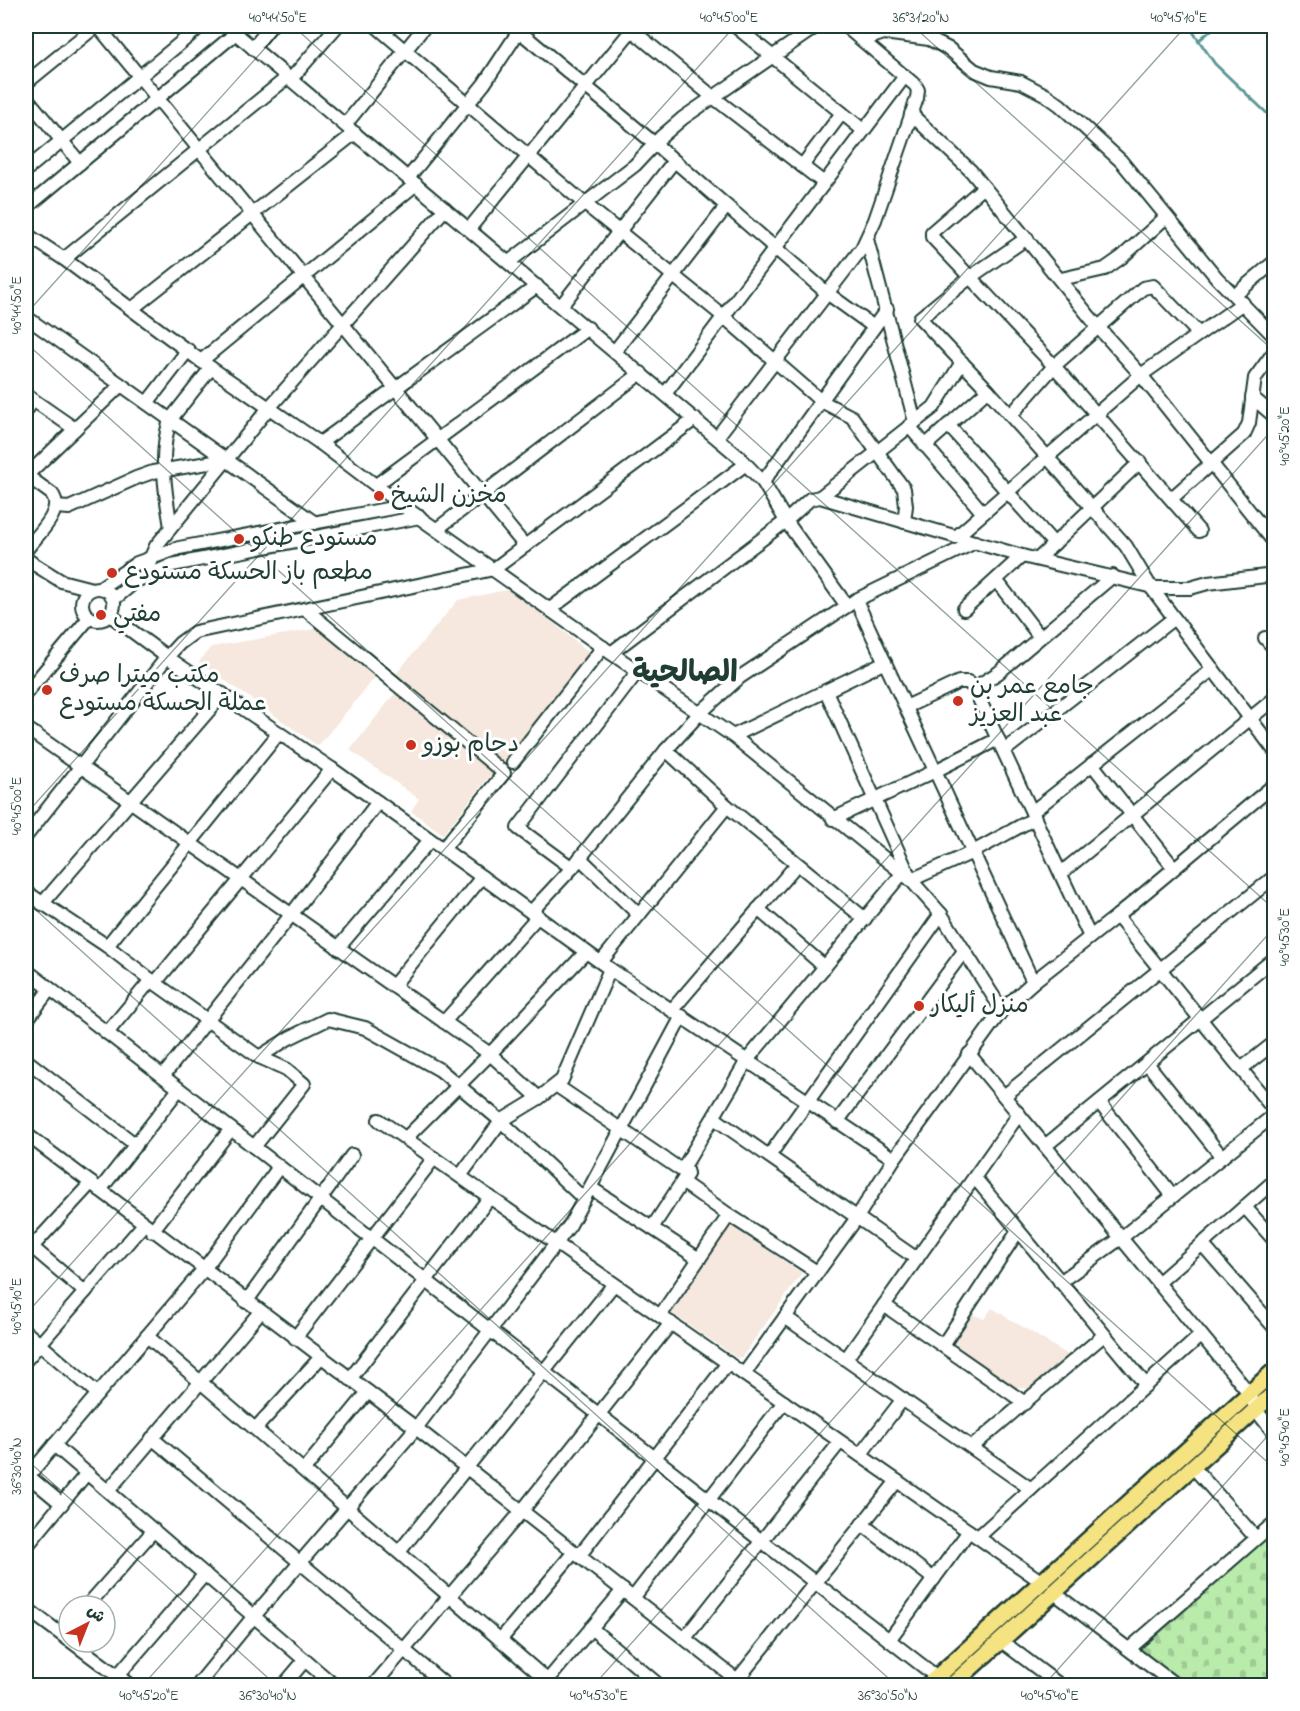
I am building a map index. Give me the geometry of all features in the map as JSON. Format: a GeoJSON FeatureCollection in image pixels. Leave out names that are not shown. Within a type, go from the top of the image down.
{"type":"FeatureCollection","features":[{"type":"Feature","properties":{"kind":"main road"},"geometry":{"type":"LineString","coordinates":[[941,1683],[1048,1587],[1275,1371]]}},
{"type":"Feature","properties":{"kind":"main road"},"geometry":{"type":"LineString","coordinates":[[941,1683],[1000,1640],[1048,1587],[1193,1467],[1275,1393]]}},
{"type":"Feature","properties":{"kind":"street"},"geometry":{"type":"LineString","coordinates":[[26,83],[97,26],[525,546]]}},
{"type":"Feature","properties":{"kind":"street"},"geometry":{"type":"LineString","coordinates":[[26,170],[201,26]]}},
{"type":"Feature","properties":{"kind":"street"},"geometry":{"type":"LineString","coordinates":[[253,48],[272,26]]}},
{"type":"Feature","properties":{"kind":"street"},"geometry":{"type":"LineString","coordinates":[[64,259],[290,78],[337,26]]}},
{"type":"Feature","properties":{"kind":"street"},"geometry":{"type":"LineString","coordinates":[[376,26],[585,204],[620,230],[723,316],[821,401],[852,417],[904,489],[906,506],[904,522]]}},
{"type":"Feature","properties":{"kind":"street"},"geometry":{"type":"LineString","coordinates":[[132,308],[253,213],[350,129],[405,50],[425,26]]}},
{"type":"Feature","properties":{"kind":"street"},"geometry":{"type":"LineString","coordinates":[[735,26],[863,130]]}},
{"type":"Feature","properties":{"kind":"street"},"geometry":{"type":"LineString","coordinates":[[509,262],[635,165],[684,118],[817,26]]}},
{"type":"Feature","properties":{"kind":"street"},"geometry":{"type":"LineString","coordinates":[[717,437],[867,239],[917,98],[918,90],[905,76],[845,26]]}},
{"type":"Feature","properties":{"kind":"street"},"geometry":{"type":"LineString","coordinates":[[469,229],[631,27],[713,97],[824,183]]}},
{"type":"Feature","properties":{"kind":"street"},"geometry":{"type":"LineString","coordinates":[[171,527],[163,471],[170,420],[206,364],[412,181],[469,105],[516,28],[655,144],[827,293],[874,327]]}},
{"type":"Feature","properties":{"kind":"street"},"geometry":{"type":"LineString","coordinates":[[26,208],[158,99],[232,29],[695,418],[763,482],[786,521],[852,603],[885,662],[1033,982]]}},
{"type":"Feature","properties":{"kind":"street"},"geometry":{"type":"LineString","coordinates":[[863,40],[884,33],[929,39],[949,49],[982,74],[1021,82],[1060,105],[1121,161],[1217,278],[1275,336]]}},
{"type":"Feature","properties":{"kind":"street"},"geometry":{"type":"LineString","coordinates":[[665,394],[905,76]]}},
{"type":"Feature","properties":{"kind":"street"},"geometry":{"type":"LineString","coordinates":[[26,97],[80,163]]}},
{"type":"Feature","properties":{"kind":"street"},"geometry":{"type":"LineString","coordinates":[[801,166],[842,113]]}},
{"type":"Feature","properties":{"kind":"street"},"geometry":{"type":"LineString","coordinates":[[911,114],[950,149],[984,187],[1098,327],[1142,375],[1275,542]]}},
{"type":"Feature","properties":{"kind":"street"},"geometry":{"type":"LineString","coordinates":[[561,306],[674,161]]}},
{"type":"Feature","properties":{"kind":"street"},"geometry":{"type":"LineString","coordinates":[[984,187],[931,234],[969,278],[1098,414],[1199,531]]}},
{"type":"Feature","properties":{"kind":"street"},"geometry":{"type":"LineString","coordinates":[[615,351],[726,207]]}},
{"type":"Feature","properties":{"kind":"street"},"geometry":{"type":"LineString","coordinates":[[149,574],[151,557],[156,546],[171,527],[268,409],[445,209]]}},
{"type":"Feature","properties":{"kind":"street"},"geometry":{"type":"LineString","coordinates":[[1061,279],[1105,269],[1122,258],[1166,217]]}},
{"type":"Feature","properties":{"kind":"street"},"geometry":{"type":"LineString","coordinates":[[26,250],[30,237],[64,259],[268,409],[320,443],[403,506],[732,736],[833,819],[906,874],[941,914],[1002,1010]]}},
{"type":"Feature","properties":{"kind":"street"},"geometry":{"type":"LineString","coordinates":[[1027,238],[969,278],[920,318],[1011,415],[1126,546],[1150,586],[1275,750]]}},
{"type":"Feature","properties":{"kind":"street"},"geometry":{"type":"LineString","coordinates":[[867,239],[887,309],[912,424],[925,446],[983,513]]}},
{"type":"Feature","properties":{"kind":"street"},"geometry":{"type":"LineString","coordinates":[[956,537],[1142,375],[1199,334],[1239,299],[1275,262]]}},
{"type":"Feature","properties":{"kind":"street"},"geometry":{"type":"LineString","coordinates":[[320,443],[537,286]]}},
{"type":"Feature","properties":{"kind":"street"},"geometry":{"type":"LineString","coordinates":[[1011,415],[1054,366],[1143,288],[1149,286],[1158,291],[1199,334]]}},
{"type":"Feature","properties":{"kind":"street"},"geometry":{"type":"LineString","coordinates":[[763,482],[887,309]]}},
{"type":"Feature","properties":{"kind":"street"},"geometry":{"type":"LineString","coordinates":[[26,316],[315,523]]}},
{"type":"Feature","properties":{"kind":"street"},"geometry":{"type":"LineString","coordinates":[[376,485],[588,328]]}},
{"type":"Feature","properties":{"kind":"street"},"geometry":{"type":"LineString","coordinates":[[147,403],[188,351]]}},
{"type":"Feature","properties":{"kind":"street"},"geometry":{"type":"LineString","coordinates":[[1172,498],[1244,434],[1249,423],[1255,378],[1275,352]]}},
{"type":"Feature","properties":{"kind":"street"},"geometry":{"type":"LineString","coordinates":[[513,762],[607,650],[786,521],[810,499],[820,497],[934,407],[962,362]]}},
{"type":"Feature","properties":{"kind":"street"},"geometry":{"type":"LineString","coordinates":[[437,529],[641,373]]}},
{"type":"Feature","properties":{"kind":"street"},"geometry":{"type":"LineString","coordinates":[[26,550],[52,515],[56,502],[52,494],[26,476],[121,385]]}},
{"type":"Feature","properties":{"kind":"street"},"geometry":{"type":"LineString","coordinates":[[925,446],[988,390]]}},
{"type":"Feature","properties":{"kind":"street"},"geometry":{"type":"LineString","coordinates":[[1252,397],[1275,416]]}},
{"type":"Feature","properties":{"kind":"street"},"geometry":{"type":"LineString","coordinates":[[26,411],[29,398],[75,429]]}},
{"type":"Feature","properties":{"kind":"street"},"geometry":{"type":"LineString","coordinates":[[26,836],[167,657],[195,632],[494,569],[695,418]]}},
{"type":"Feature","properties":{"kind":"street"},"geometry":{"type":"LineString","coordinates":[[948,425],[1054,544]]}},
{"type":"Feature","properties":{"kind":"street"},"geometry":{"type":"LineString","coordinates":[[56,507],[69,508],[136,478],[226,460]]}},
{"type":"Feature","properties":{"kind":"street"},"geometry":{"type":"LineString","coordinates":[[1038,559],[1140,462]]}},
{"type":"Feature","properties":{"kind":"street"},"geometry":{"type":"LineString","coordinates":[[550,609],[746,464]]}},
{"type":"Feature","properties":{"kind":"street"},"geometry":{"type":"LineString","coordinates":[[820,497],[1022,556],[1150,586],[1172,589],[1190,588],[1208,583],[1275,575]]}},
{"type":"Feature","properties":{"kind":"street"},"geometry":{"type":"LineString","coordinates":[[26,559],[61,581],[96,588],[108,591],[114,599],[114,609],[110,615],[100,620],[89,618],[84,612],[82,601],[85,593],[96,588],[124,570],[151,557],[179,548],[403,506]]}},
{"type":"Feature","properties":{"kind":"street"},"geometry":{"type":"LineString","coordinates":[[114,599],[149,574],[183,563],[420,518]]}},
{"type":"Feature","properties":{"kind":"street"},"geometry":{"type":"LineString","coordinates":[[444,1022],[666,750],[700,713],[741,677],[852,603],[975,542]]}},
{"type":"Feature","properties":{"kind":"street"},"geometry":{"type":"LineString","coordinates":[[964,609],[1022,556]]}},
{"type":"Feature","properties":{"kind":"street"},"geometry":{"type":"LineString","coordinates":[[975,688],[998,673],[1113,576]]}},
{"type":"Feature","properties":{"kind":"street"},"geometry":{"type":"LineString","coordinates":[[996,580],[1040,638]]}},
{"type":"Feature","properties":{"kind":"street"},"geometry":{"type":"LineString","coordinates":[[305,609],[504,772],[443,849]]}},
{"type":"Feature","properties":{"kind":"street"},"geometry":{"type":"LineString","coordinates":[[110,615],[167,657],[378,802],[586,952],[894,1159]]}},
{"type":"Feature","properties":{"kind":"street"},"geometry":{"type":"LineString","coordinates":[[26,693],[89,618]]}},
{"type":"Feature","properties":{"kind":"street"},"geometry":{"type":"LineString","coordinates":[[1004,751],[1174,618]]}},
{"type":"Feature","properties":{"kind":"street"},"geometry":{"type":"LineString","coordinates":[[1265,638],[1275,648]]}},
{"type":"Feature","properties":{"kind":"street"},"geometry":{"type":"LineString","coordinates":[[732,736],[885,662]]}},
{"type":"Feature","properties":{"kind":"street"},"geometry":{"type":"LineString","coordinates":[[652,1228],[685,1178],[685,1165],[748,1059],[865,919],[906,874],[973,852],[1034,815],[1092,764],[1213,669]]}},
{"type":"Feature","properties":{"kind":"street"},"geometry":{"type":"LineString","coordinates":[[638,671],[518,828],[576,863],[639,915]]}},
{"type":"Feature","properties":{"kind":"street"},"geometry":{"type":"LineString","coordinates":[[906,707],[958,682],[968,682],[975,688],[1090,937]]}},
{"type":"Feature","properties":{"kind":"street"},"geometry":{"type":"LineString","coordinates":[[826,691],[906,874]]}},
{"type":"Feature","properties":{"kind":"street"},"geometry":{"type":"LineString","coordinates":[[42,904],[223,694]]}},
{"type":"Feature","properties":{"kind":"street"},"geometry":{"type":"LineString","coordinates":[[1061,873],[1275,699]]}},
{"type":"Feature","properties":{"kind":"street"},"geometry":{"type":"LineString","coordinates":[[26,728],[490,1054],[539,1098]]}},
{"type":"Feature","properties":{"kind":"street"},"geometry":{"type":"LineString","coordinates":[[107,946],[279,733]]}},
{"type":"Feature","properties":{"kind":"street"},"geometry":{"type":"LineString","coordinates":[[833,819],[998,739]]}},
{"type":"Feature","properties":{"kind":"street"},"geometry":{"type":"LineString","coordinates":[[666,750],[727,806],[865,919]]}},
{"type":"Feature","properties":{"kind":"street"},"geometry":{"type":"LineString","coordinates":[[1092,764],[1174,868]]}},
{"type":"Feature","properties":{"kind":"street"},"geometry":{"type":"LineString","coordinates":[[107,1034],[332,770]]}},
{"type":"Feature","properties":{"kind":"street"},"geometry":{"type":"LineString","coordinates":[[744,1374],[856,1219],[894,1159],[1002,1010],[1033,982],[1275,785]]}},
{"type":"Feature","properties":{"kind":"street"},"geometry":{"type":"LineString","coordinates":[[163,1076],[378,802]]}},
{"type":"Feature","properties":{"kind":"street"},"geometry":{"type":"LineString","coordinates":[[460,1176],[501,1121],[557,1086],[562,1080],[605,965],[639,915],[727,806]]}},
{"type":"Feature","properties":{"kind":"street"},"geometry":{"type":"LineString","coordinates":[[338,948],[429,840]]}},
{"type":"Feature","properties":{"kind":"street"},"geometry":{"type":"LineString","coordinates":[[197,1686],[254,1616],[416,1428],[570,1225],[621,1129],[677,1013],[796,864]]}},
{"type":"Feature","properties":{"kind":"street"},"geometry":{"type":"LineString","coordinates":[[1004,1096],[1275,877]]}},
{"type":"Feature","properties":{"kind":"street"},"geometry":{"type":"LineString","coordinates":[[393,986],[482,878]]}},
{"type":"Feature","properties":{"kind":"street"},"geometry":{"type":"LineString","coordinates":[[26,892],[107,946],[259,1057],[286,1069],[304,1084],[254,1147]]}},
{"type":"Feature","properties":{"kind":"street"},"geometry":{"type":"LineString","coordinates":[[758,909],[825,967]]}},
{"type":"Feature","properties":{"kind":"street"},"geometry":{"type":"LineString","coordinates":[[769,1156],[941,914]]}},
{"type":"Feature","properties":{"kind":"street"},"geometry":{"type":"LineString","coordinates":[[1116,916],[1275,1110]]}},
{"type":"Feature","properties":{"kind":"street"},"geometry":{"type":"LineString","coordinates":[[837,1122],[964,951]]}},
{"type":"Feature","properties":{"kind":"street"},"geometry":{"type":"LineString","coordinates":[[406,1138],[490,1054],[586,952]]}},
{"type":"Feature","properties":{"kind":"street"},"geometry":{"type":"LineString","coordinates":[[1045,1146],[1275,959]]}},
{"type":"Feature","properties":{"kind":"street"},"geometry":{"type":"LineString","coordinates":[[26,970],[709,1499],[941,1683]]}},
{"type":"Feature","properties":{"kind":"street"},"geometry":{"type":"LineString","coordinates":[[26,1021],[50,989]]}},
{"type":"Feature","properties":{"kind":"street"},"geometry":{"type":"LineString","coordinates":[[259,1057],[289,1038],[328,1019],[365,1028],[433,1064],[501,1121],[584,1199]]}},
{"type":"Feature","properties":{"kind":"street"},"geometry":{"type":"LineString","coordinates":[[1241,1069],[1275,1043]]}},
{"type":"Feature","properties":{"kind":"street"},"geometry":{"type":"LineString","coordinates":[[969,1054],[1250,1394],[1256,1410],[1275,1433]]}},
{"type":"Feature","properties":{"kind":"street"},"geometry":{"type":"LineString","coordinates":[[26,1060],[136,1144]]}},
{"type":"Feature","properties":{"kind":"street"},"geometry":{"type":"LineString","coordinates":[[1146,1063],[1222,1157]]}},
{"type":"Feature","properties":{"kind":"street"},"geometry":{"type":"LineString","coordinates":[[557,1086],[621,1129],[729,1215],[818,1272]]}},
{"type":"Feature","properties":{"kind":"street"},"geometry":{"type":"LineString","coordinates":[[85,1292],[29,1245],[96,1186],[136,1144],[179,1089]]}},
{"type":"Feature","properties":{"kind":"street"},"geometry":{"type":"LineString","coordinates":[[1099,1102],[1173,1196]]}},
{"type":"Feature","properties":{"kind":"street"},"geometry":{"type":"LineString","coordinates":[[846,1359],[1019,1114]]}},
{"type":"Feature","properties":{"kind":"street"},"geometry":{"type":"LineString","coordinates":[[1060,1282],[1121,1238],[1275,1115]]}},
{"type":"Feature","properties":{"kind":"street"},"geometry":{"type":"LineString","coordinates":[[714,1118],[856,1219],[917,1259]]}},
{"type":"Feature","properties":{"kind":"street"},"geometry":{"type":"LineString","coordinates":[[380,1120],[1048,1587],[1177,1686]]}},
{"type":"Feature","properties":{"kind":"street"},"geometry":{"type":"LineString","coordinates":[[26,1360],[85,1292],[148,1227],[231,1129]]}},
{"type":"Feature","properties":{"kind":"street"},"geometry":{"type":"LineString","coordinates":[[26,1134],[416,1428],[741,1683],[815,1582],[897,1481]]}},
{"type":"Feature","properties":{"kind":"street"},"geometry":{"type":"LineString","coordinates":[[246,1302],[352,1155]]}},
{"type":"Feature","properties":{"kind":"street"},"geometry":{"type":"LineString","coordinates":[[295,1338],[434,1158]]}},
{"type":"Feature","properties":{"kind":"street"},"geometry":{"type":"LineString","coordinates":[[62,1504],[27,1475],[204,1269],[279,1167]]}},
{"type":"Feature","properties":{"kind":"street"},"geometry":{"type":"LineString","coordinates":[[975,1178],[1146,1385]]}},
{"type":"Feature","properties":{"kind":"street"},"geometry":{"type":"LineString","coordinates":[[1158,1282],[1275,1181]]}},
{"type":"Feature","properties":{"kind":"street"},"geometry":{"type":"LineString","coordinates":[[591,1188],[699,1259]]}},
{"type":"Feature","properties":{"kind":"street"},"geometry":{"type":"LineString","coordinates":[[350,1379],[490,1197]]}},
{"type":"Feature","properties":{"kind":"street"},"geometry":{"type":"LineString","coordinates":[[1245,1207],[1275,1240]]}},
{"type":"Feature","properties":{"kind":"street"},"geometry":{"type":"LineString","coordinates":[[660,1316],[729,1215]]}},
{"type":"Feature","properties":{"kind":"street"},"geometry":{"type":"LineString","coordinates":[[943,1346],[1018,1231]]}},
{"type":"Feature","properties":{"kind":"street"},"geometry":{"type":"LineString","coordinates":[[1202,1244],[1275,1327]]}},
{"type":"Feature","properties":{"kind":"street"},"geometry":{"type":"LineString","coordinates":[[399,1552],[468,1469],[614,1284]]}},
{"type":"Feature","properties":{"kind":"street"},"geometry":{"type":"LineString","coordinates":[[884,1305],[1025,1402]]}},
{"type":"Feature","properties":{"kind":"street"},"geometry":{"type":"LineString","coordinates":[[108,1491],[260,1312]]}},
{"type":"Feature","properties":{"kind":"street"},"geometry":{"type":"LineString","coordinates":[[785,1317],[1031,1489]]}},
{"type":"Feature","properties":{"kind":"street"},"geometry":{"type":"LineString","coordinates":[[373,1686],[522,1511],[671,1323]]}},
{"type":"Feature","properties":{"kind":"street"},"geometry":{"type":"LineString","coordinates":[[26,1332],[98,1394]]}},
{"type":"Feature","properties":{"kind":"street"},"geometry":{"type":"LineString","coordinates":[[972,1447],[1104,1335]]}},
{"type":"Feature","properties":{"kind":"street"},"geometry":{"type":"LineString","coordinates":[[889,1640],[934,1579],[973,1534],[1031,1489],[1201,1335]]}},
{"type":"Feature","properties":{"kind":"street"},"geometry":{"type":"LineString","coordinates":[[147,1336],[551,1683],[591,1628],[628,1594],[709,1499],[784,1402]]}},
{"type":"Feature","properties":{"kind":"street"},"geometry":{"type":"LineString","coordinates":[[256,1428],[321,1357]]}},
{"type":"Feature","properties":{"kind":"street"},"geometry":{"type":"LineString","coordinates":[[501,1639],[577,1554],[728,1363]]}},
{"type":"Feature","properties":{"kind":"street"},"geometry":{"type":"LineString","coordinates":[[304,1470],[368,1392]]}},
{"type":"Feature","properties":{"kind":"street"},"geometry":{"type":"LineString","coordinates":[[860,1455],[903,1399]]}},
{"type":"Feature","properties":{"kind":"street"},"geometry":{"type":"LineString","coordinates":[[152,1438],[447,1686]]}},
{"type":"Feature","properties":{"kind":"street"},"geometry":{"type":"LineString","coordinates":[[685,1638],[840,1442]]}},
{"type":"Feature","properties":{"kind":"street"},"geometry":{"type":"LineString","coordinates":[[54,1445],[335,1686]]}},
{"type":"Feature","properties":{"kind":"street"},"geometry":{"type":"LineString","coordinates":[[1193,1467],[1256,1538]]}},
{"type":"Feature","properties":{"kind":"street"},"geometry":{"type":"LineString","coordinates":[[26,1547],[87,1473]]}},
{"type":"Feature","properties":{"kind":"street"},"geometry":{"type":"LineString","coordinates":[[1129,1650],[1275,1522]]}},
{"type":"Feature","properties":{"kind":"street"},"geometry":{"type":"LineString","coordinates":[[862,1524],[934,1579]]}},
{"type":"Feature","properties":{"kind":"street"},"geometry":{"type":"LineString","coordinates":[[98,1594],[154,1530]]}},
{"type":"Feature","properties":{"kind":"street"},"geometry":{"type":"LineString","coordinates":[[118,1676],[205,1574]]}},
{"type":"Feature","properties":{"kind":"street"},"geometry":{"type":"LineString","coordinates":[[26,1608],[57,1629]]}},
{"type":"Feature","properties":{"kind":"street"},"geometry":{"type":"LineString","coordinates":[[591,1628],[660,1686]]}},
{"type":"Feature","properties":{"kind":"street"},"geometry":{"type":"LineString","coordinates":[[1000,1640],[1061,1686]]}},
{"type":"Feature","properties":{"kind":"street"},"geometry":{"type":"LineString","coordinates":[[90,1654],[131,1686]]}},
{"type":"Feature","properties":{"kind":"street"},"geometry":{"type":"LineString","coordinates":[[283,1686],[305,1660]]}},
{"type":"Feature","properties":{"kind":"shaded area"},"geometry":{"type":"Polygon","coordinates":[[[511,589],[588,651],[589,656],[500,764],[395,675],[458,600],[511,589]]]}},
{"type":"Feature","properties":{"kind":"shaded area"},"geometry":{"type":"Polygon","coordinates":[[[320,628],[377,675],[318,746],[199,662],[211,647],[320,628]]]}},
{"type":"Feature","properties":{"kind":"shaded area"},"geometry":{"type":"Polygon","coordinates":[[[396,692],[492,773],[443,834],[411,811],[419,799],[350,750],[396,692]]]}},
{"type":"Feature","properties":{"kind":"shaded area"},"geometry":{"type":"Polygon","coordinates":[[[729,1224],[802,1273],[742,1357],[737,1358],[673,1314],[670,1309],[729,1224]]]}},
{"type":"Feature","properties":{"kind":"shaded area"},"geometry":{"type":"Polygon","coordinates":[[[992,1308],[1068,1355],[1028,1389],[1011,1386],[951,1341],[972,1314],[984,1319],[992,1308]]]}},
{"type":"Feature","properties":{"kind":"green space"},"geometry":{"type":"Polygon","coordinates":[[[1265,1540],[1274,1551],[1274,1685],[1188,1685],[1140,1650],[1265,1540]]]}},
{"type":"Feature","properties":{"kind":"waterway"},"geometry":{"type":"LineString","coordinates":[[1189,26],[1215,64],[1274,120]]}},
{"type":"Feature","properties":{"kind":"waterway"},"geometry":{"type":"LineString","coordinates":[[1198,41],[1216,26]]}},
{"type":"Feature","properties":{"kind":"place","name":"مخزن الشيخ"},"geometry":{"type":"Point","coordinates":[379,496]}},
{"type":"Feature","properties":{"kind":"place","name":"مستودع طنكو"},"geometry":{"type":"Point","coordinates":[239,539]}},
{"type":"Feature","properties":{"kind":"place","name":"مطعم باز الحسكة مستودع"},"geometry":{"type":"Point","coordinates":[112,573]}},
{"type":"Feature","properties":{"kind":"place","name":"مفتي"},"geometry":{"type":"Point","coordinates":[101,615]}},
{"type":"Feature","properties":{"kind":"place","name":"مكتب ميترا صرف عملة الحسكة مستودع"},"geometry":{"type":"Point","coordinates":[47,690]}},
{"type":"Feature","properties":{"kind":"place","name":"جامع عمر بن عبد العزيز"},"geometry":{"type":"Point","coordinates":[958,701]}},
{"type":"Feature","properties":{"kind":"place","name":"دحام بوزو"},"geometry":{"type":"Point","coordinates":[411,745]}},
{"type":"Feature","properties":{"kind":"place","name":"منزل أليكار"},"geometry":{"type":"Point","coordinates":[919,1006]}},
{"type":"Feature","properties":{"kind":"district","name":"الصالحية"},"geometry":{"type":"Point","coordinates":[685,674]}}]}
